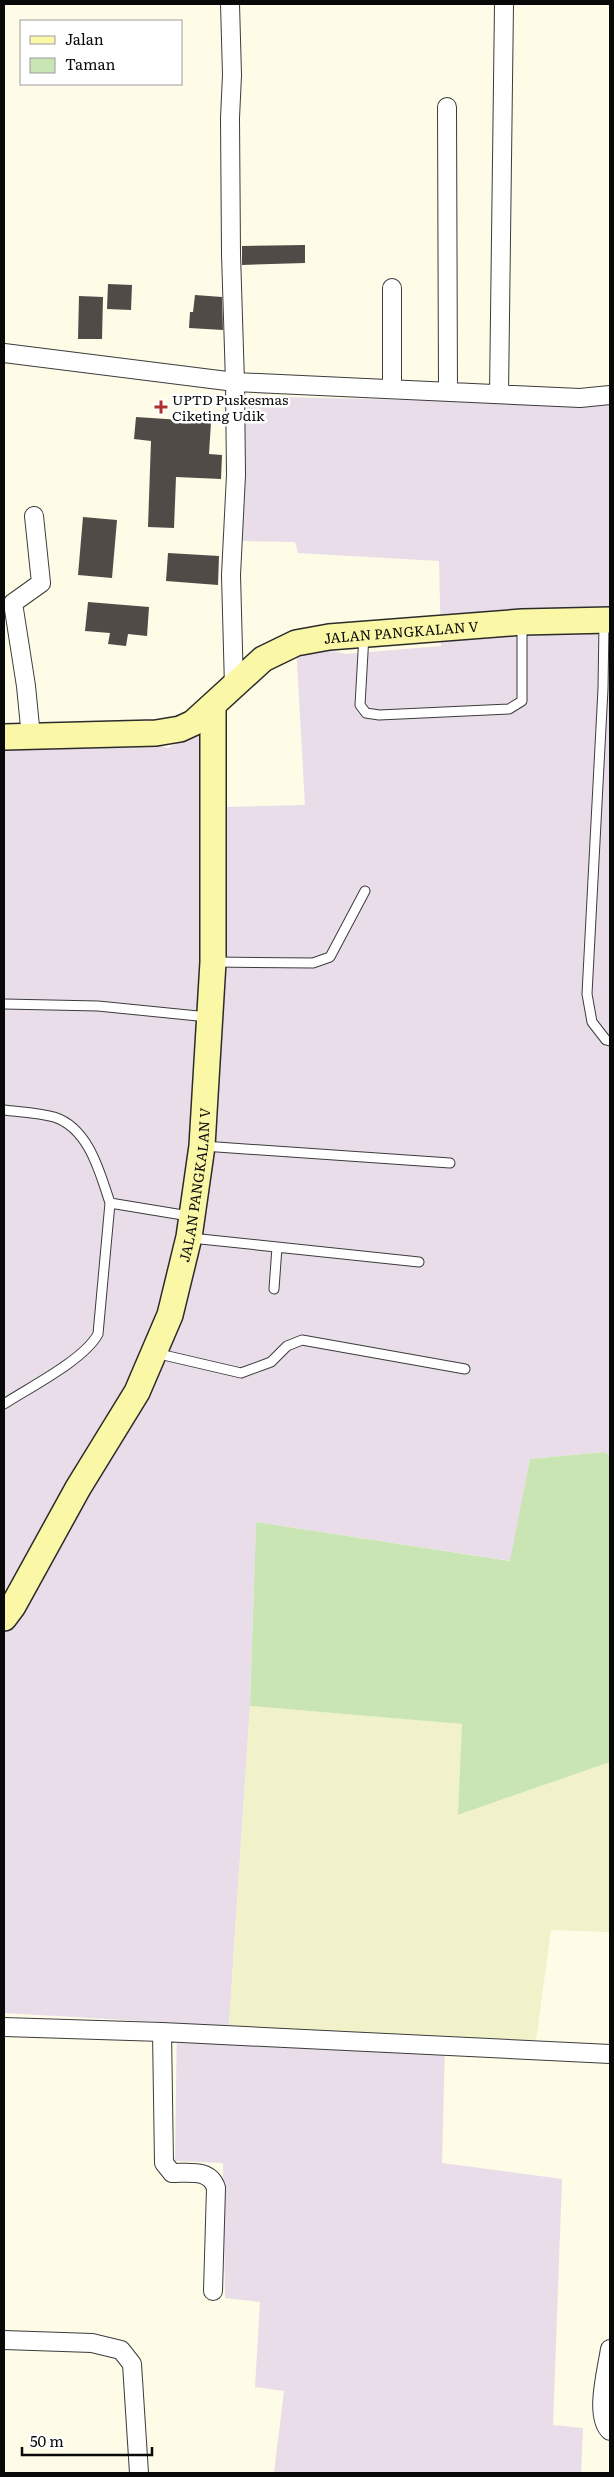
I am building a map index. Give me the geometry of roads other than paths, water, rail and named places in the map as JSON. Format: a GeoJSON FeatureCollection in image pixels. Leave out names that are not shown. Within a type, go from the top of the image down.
{"type":"FeatureCollection","features":[{"type":"Feature","properties":{"kind":"street"},"geometry":{"type":"LineString","coordinates":[[230,4],[232,75],[230,118],[231,254],[236,382],[236,475],[231,575],[234,687]]}},
{"type":"Feature","properties":{"kind":"street"},"geometry":{"type":"LineString","coordinates":[[499,394],[504,4]]}},
{"type":"Feature","properties":{"kind":"street"},"geometry":{"type":"LineString","coordinates":[[447,107],[448,391]]}},
{"type":"Feature","properties":{"kind":"street"},"geometry":{"type":"LineString","coordinates":[[392,288],[392,389]]}},
{"type":"Feature","properties":{"kind":"street"},"geometry":{"type":"LineString","coordinates":[[4,353],[108,368],[236,382],[580,398],[610,395]]}},
{"type":"Feature","properties":{"kind":"street"},"geometry":{"type":"LineString","coordinates":[[31,737],[26,686],[13,603],[41,583],[34,516]]}},
{"type":"Feature","properties":{"kind":"street","name":"JALAN PANGKALAN V"},"geometry":{"type":"LineString","coordinates":[[4,736],[31,737],[156,733],[180,729],[193,723],[212,707],[263,659],[296,643],[329,637],[522,622],[607,620]]}},
{"type":"Feature","properties":{"kind":"street","name":"JALAN PANGKALAN V"},"geometry":{"type":"LineString","coordinates":[[4,1618],[13,1606],[78,1488],[121,1422],[155,1353],[176,1297],[191,1227],[202,1146],[213,962],[212,707]]}},
{"type":"Feature","properties":{"kind":"street"},"geometry":{"type":"LineString","coordinates":[[4,2027],[162,2032],[610,2054]]}},
{"type":"Feature","properties":{"kind":"street"},"geometry":{"type":"LineString","coordinates":[[162,2032],[164,2164],[172,2173],[206,2174],[213,2179],[216,2188],[213,2291]]}},
{"type":"Feature","properties":{"kind":"street"},"geometry":{"type":"LineString","coordinates":[[4,2340],[92,2343],[121,2350],[132,2364],[139,2473]]}},
{"type":"Feature","properties":{"kind":"street"},"geometry":{"type":"LineString","coordinates":[[610,2349],[602,2409],[603,2422],[610,2431]]}},
{"type":"Feature","properties":{"kind":"lane"},"geometry":{"type":"LineString","coordinates":[[607,620],[607,690],[587,994],[592,1022],[606,1040],[610,1040]]}},
{"type":"Feature","properties":{"kind":"lane"},"geometry":{"type":"LineString","coordinates":[[364,635],[360,705],[366,713],[379,715],[509,709],[522,700],[522,622]]}},
{"type":"Feature","properties":{"kind":"lane"},"geometry":{"type":"LineString","coordinates":[[213,962],[313,963],[330,957],[365,891]]}},
{"type":"Feature","properties":{"kind":"lane"},"geometry":{"type":"LineString","coordinates":[[4,1004],[98,1006],[209,1018]]}},
{"type":"Feature","properties":{"kind":"lane"},"geometry":{"type":"LineString","coordinates":[[4,1110],[55,1118],[66,1124],[90,1150],[110,1203],[98,1334],[92,1344],[78,1356],[4,1404]]}},
{"type":"Feature","properties":{"kind":"lane"},"geometry":{"type":"LineString","coordinates":[[202,1146],[450,1163]]}},
{"type":"Feature","properties":{"kind":"lane"},"geometry":{"type":"LineString","coordinates":[[110,1203],[191,1227],[277,1247],[419,1262]]}},
{"type":"Feature","properties":{"kind":"lane"},"geometry":{"type":"LineString","coordinates":[[274,1289],[277,1247]]}},
{"type":"Feature","properties":{"kind":"lane"},"geometry":{"type":"LineString","coordinates":[[155,1353],[241,1373],[271,1362],[287,1346],[302,1340],[465,1369]]}},
{"type":"Feature","properties":{"kind":"place","name":"UPTD Puskesmas Ciketing Udik"},"geometry":{"type":"Point","coordinates":[161,407]}}]}
